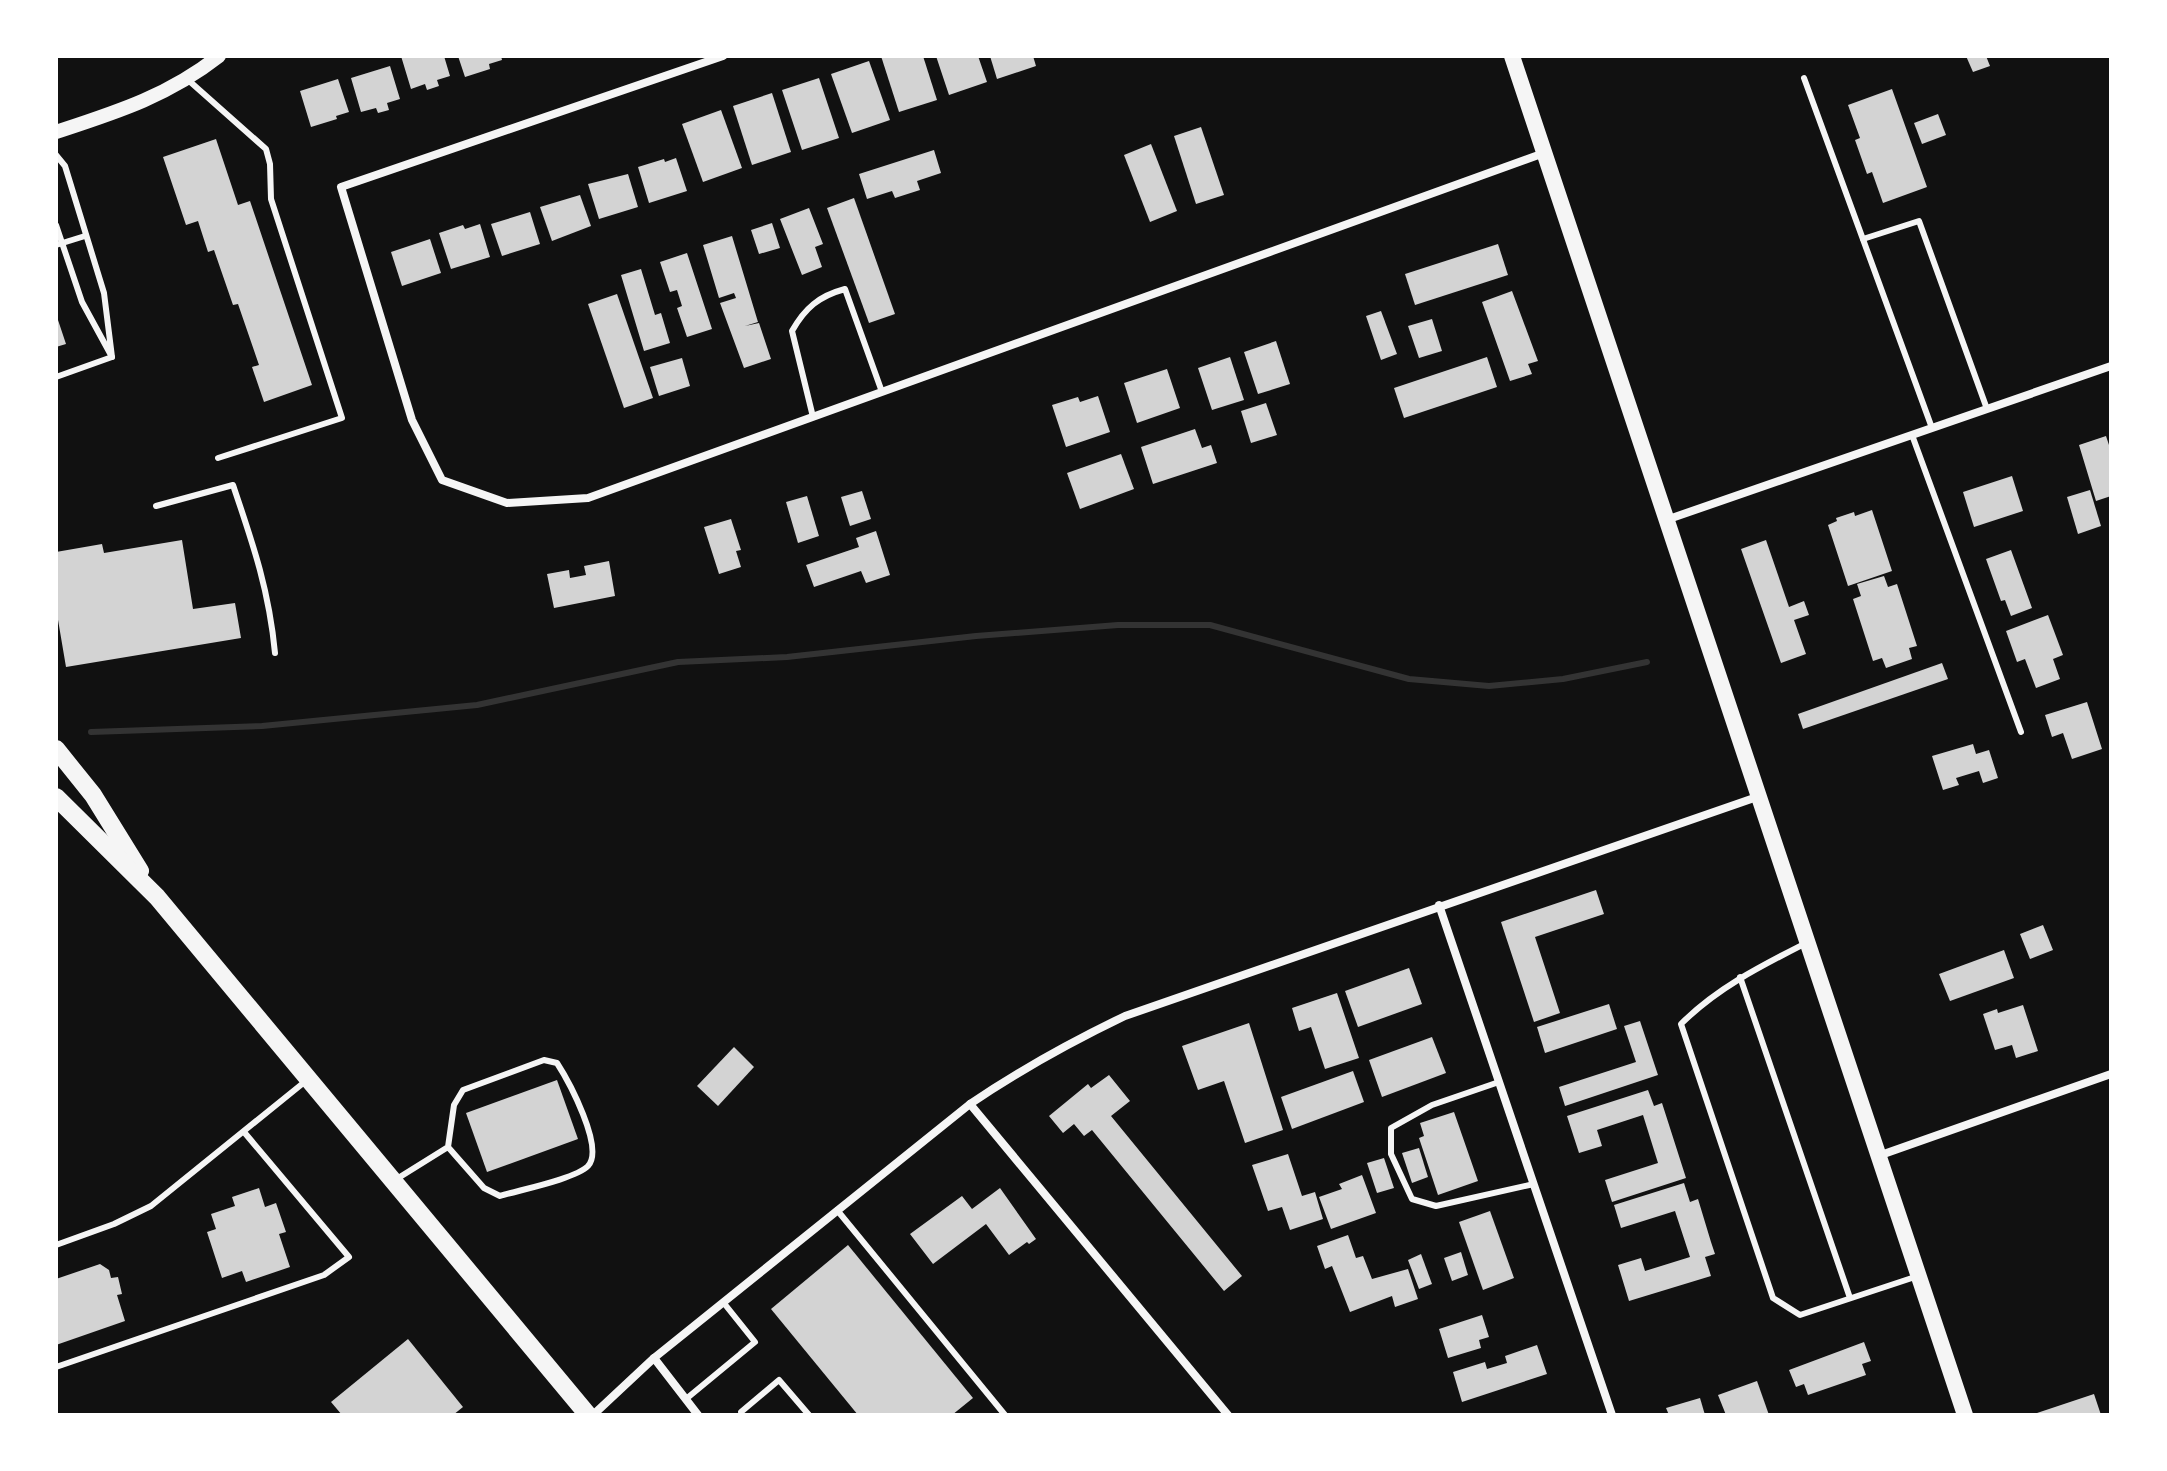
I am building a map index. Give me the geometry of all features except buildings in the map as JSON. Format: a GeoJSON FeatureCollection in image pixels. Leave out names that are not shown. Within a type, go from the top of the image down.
{"type":"FeatureCollection","features":[{"type":"Feature","properties":{"kind":"main road"},"geometry":{"type":"LineString","coordinates":[[1512,56],[1965,1415]]}},
{"type":"Feature","properties":{"kind":"main road"},"geometry":{"type":"LineString","coordinates":[[56,749],[93,795],[157,897]]}},
{"type":"Feature","properties":{"kind":"main road"},"geometry":{"type":"LineString","coordinates":[[56,797],[157,897],[392,1182],[591,1415]]}},
{"type":"Feature","properties":{"kind":"street"},"geometry":{"type":"LineString","coordinates":[[56,132],[173,89],[219,56]]}},
{"type":"Feature","properties":{"kind":"street"},"geometry":{"type":"LineString","coordinates":[[723,56],[341,187],[412,420],[442,480],[507,503],[588,498],[1544,153]]}},
{"type":"Feature","properties":{"kind":"street"},"geometry":{"type":"LineString","coordinates":[[1666,520],[2111,366]]}},
{"type":"Feature","properties":{"kind":"street"},"geometry":{"type":"LineString","coordinates":[[591,1415],[654,1358],[837,1210],[970,1104],[1017,1072],[1125,1016],[1757,797]]}},
{"type":"Feature","properties":{"kind":"street"},"geometry":{"type":"LineString","coordinates":[[1439,905],[1612,1415]]}},
{"type":"Feature","properties":{"kind":"street"},"geometry":{"type":"LineString","coordinates":[[1878,1156],[2111,1074]]}},
{"type":"Feature","properties":{"kind":"street"},"geometry":{"type":"LineString","coordinates":[[970,1104],[1228,1415]]}},
{"type":"Feature","properties":{"kind":"street"},"geometry":{"type":"LineString","coordinates":[[654,1358],[698,1415]]}},
{"type":"Feature","properties":{"kind":"lane"},"geometry":{"type":"LineString","coordinates":[[1804,78],[1932,428]]}},
{"type":"Feature","properties":{"kind":"lane"},"geometry":{"type":"LineString","coordinates":[[187,79],[266,149],[270,164],[271,199],[342,418],[218,458]]}},
{"type":"Feature","properties":{"kind":"lane"},"geometry":{"type":"LineString","coordinates":[[56,155],[65,166],[104,293],[112,357]]}},
{"type":"Feature","properties":{"kind":"lane"},"geometry":{"type":"LineString","coordinates":[[1863,239],[1919,221],[1987,409]]}},
{"type":"Feature","properties":{"kind":"lane"},"geometry":{"type":"LineString","coordinates":[[56,225],[59,245],[82,302],[112,357]]}},
{"type":"Feature","properties":{"kind":"lane"},"geometry":{"type":"LineString","coordinates":[[59,245],[85,236]]}},
{"type":"Feature","properties":{"kind":"lane"},"geometry":{"type":"LineString","coordinates":[[813,417],[792,331],[808,305],[830,293],[845,289],[882,392]]}},
{"type":"Feature","properties":{"kind":"lane"},"geometry":{"type":"LineString","coordinates":[[56,377],[112,357]]}},
{"type":"Feature","properties":{"kind":"lane"},"geometry":{"type":"LineString","coordinates":[[1912,435],[2021,732]]}},
{"type":"Feature","properties":{"kind":"lane"},"geometry":{"type":"LineString","coordinates":[[156,506],[233,485],[267,594],[275,653]]}},
{"type":"Feature","properties":{"kind":"lane"},"geometry":{"type":"LineString","coordinates":[[1806,943],[1740,977],[1704,1001],[1681,1024],[1768,1284],[1773,1298],[1800,1315],[1918,1276]]}},
{"type":"Feature","properties":{"kind":"lane"},"geometry":{"type":"LineString","coordinates":[[1740,977],[1850,1298]]}},
{"type":"Feature","properties":{"kind":"lane"},"geometry":{"type":"LineString","coordinates":[[392,1182],[448,1147],[454,1105],[463,1090],[544,1060],[557,1063],[571,1085],[592,1141],[593,1154],[588,1166],[568,1176],[500,1196],[484,1188],[448,1147]]}},
{"type":"Feature","properties":{"kind":"lane"},"geometry":{"type":"LineString","coordinates":[[56,1245],[114,1224],[151,1206],[307,1080]]}},
{"type":"Feature","properties":{"kind":"lane"},"geometry":{"type":"LineString","coordinates":[[1499,1082],[1432,1105],[1391,1128],[1391,1154],[1412,1199],[1436,1206],[1534,1184]]}},
{"type":"Feature","properties":{"kind":"lane"},"geometry":{"type":"LineString","coordinates":[[56,1367],[324,1275],[349,1257],[244,1132]]}},
{"type":"Feature","properties":{"kind":"lane"},"geometry":{"type":"LineString","coordinates":[[837,1210],[1005,1415]]}},
{"type":"Feature","properties":{"kind":"lane"},"geometry":{"type":"LineString","coordinates":[[686,1399],[755,1342],[723,1302]]}},
{"type":"Feature","properties":{"kind":"lane"},"geometry":{"type":"LineString","coordinates":[[742,1415],[741,1412],[779,1380],[809,1415]]}},
{"type":"Feature","properties":{"kind":"waterway"},"geometry":{"type":"LineString","coordinates":[[91,732],[262,726],[477,705],[678,662],[787,657],[976,636],[1118,625],[1210,625],[1409,679],[1489,686],[1563,679],[1647,662]]}}]}
